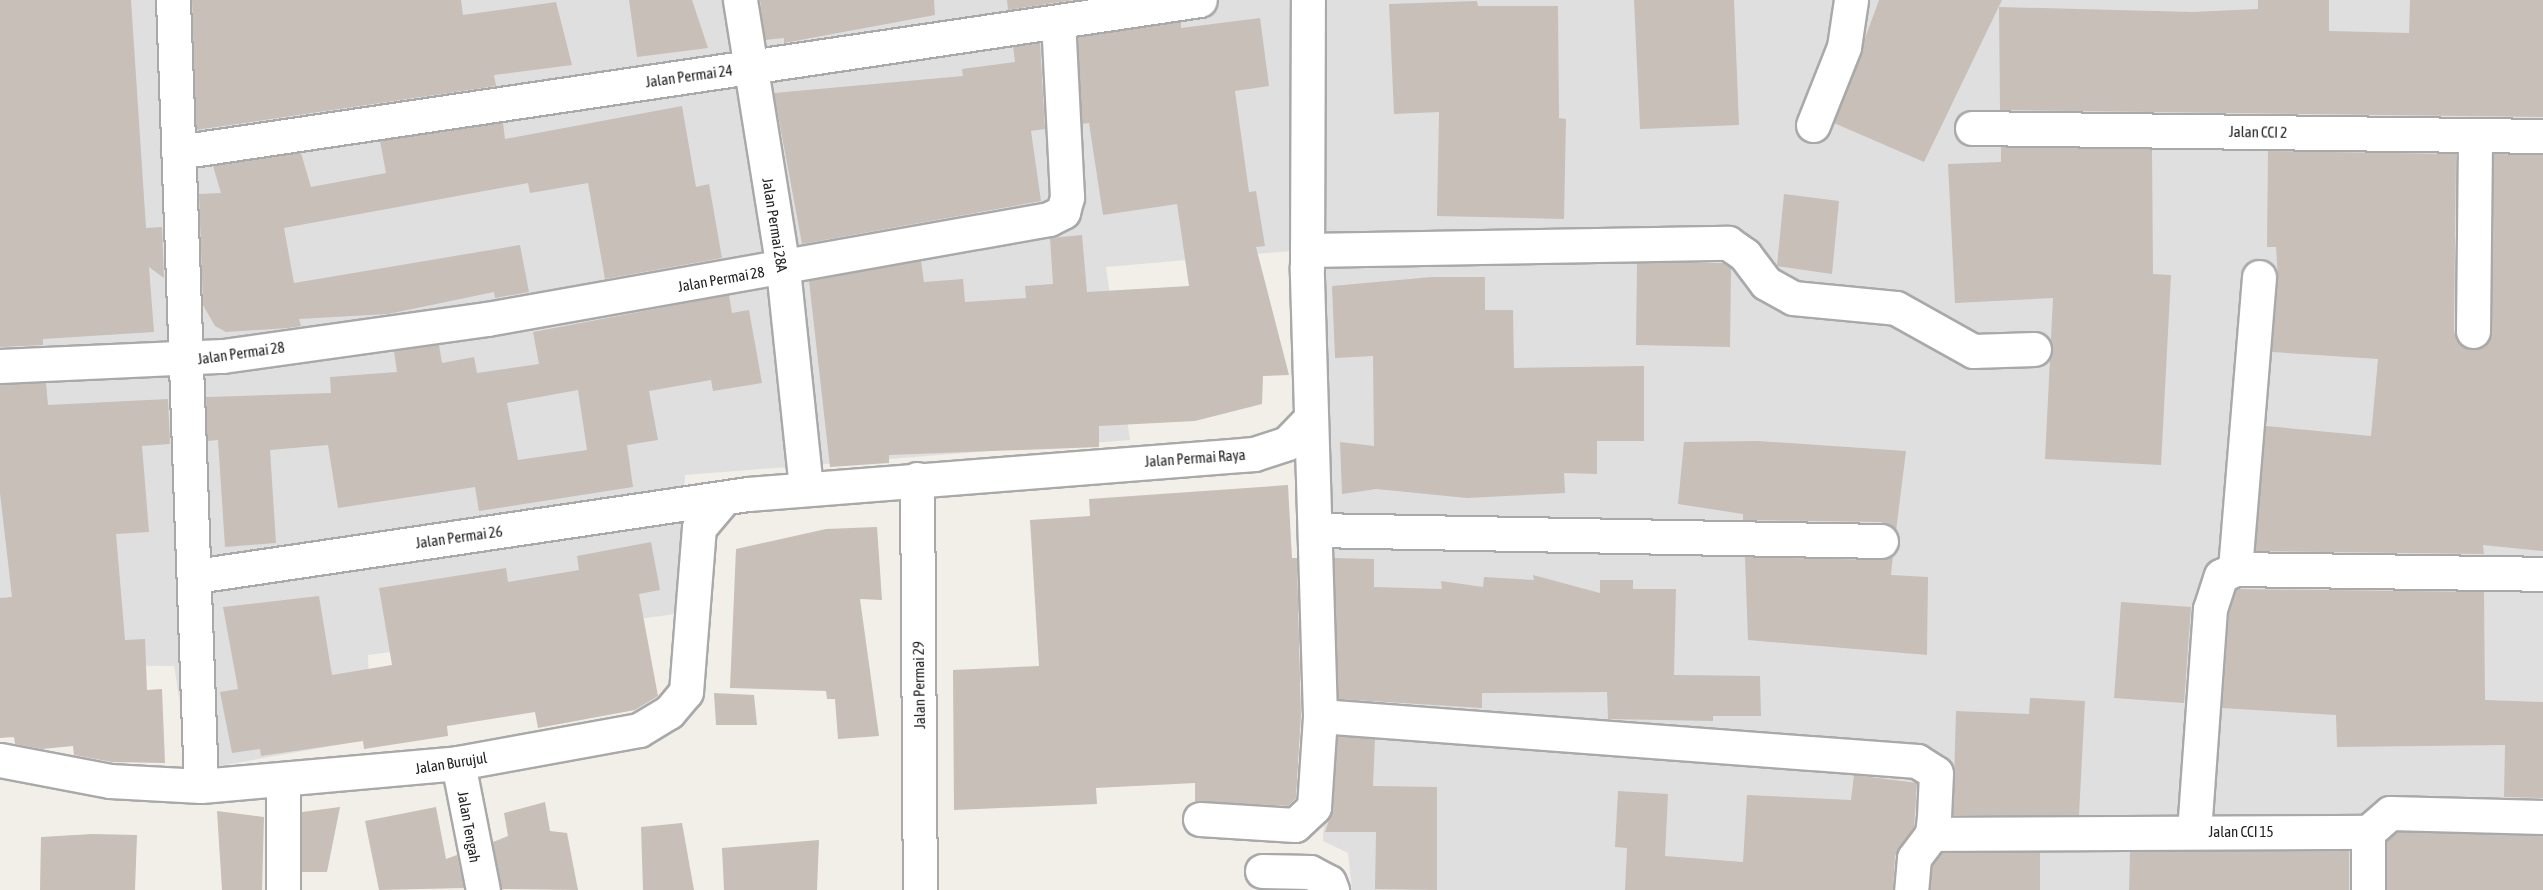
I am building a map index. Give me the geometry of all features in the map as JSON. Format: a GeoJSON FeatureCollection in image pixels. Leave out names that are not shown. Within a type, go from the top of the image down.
{"type":"FeatureCollection","features":[{"type":"Feature","properties":{"kind":"street"},"geometry":{"type":"LineString","coordinates":[[172,0],[196,576],[201,786]]}},
{"type":"Feature","properties":{"kind":"street","name":"Jalan Permai 28A"},"geometry":{"type":"LineString","coordinates":[[740,0],[783,269],[806,488]]}},
{"type":"Feature","properties":{"kind":"street","name":"Jalan Permai 24"},"geometry":{"type":"LineString","coordinates":[[178,152],[1200,0]]}},
{"type":"Feature","properties":{"kind":"street"},"geometry":{"type":"LineString","coordinates":[[1200,819],[1302,822],[1314,807],[1320,716],[1307,250],[1308,0]]}},
{"type":"Feature","properties":{"kind":"street"},"geometry":{"type":"LineString","coordinates":[[1813,126],[1841,58],[1851,0]]}},
{"type":"Feature","properties":{"kind":"street","name":"Jalan Permai 28"},"geometry":{"type":"LineString","coordinates":[[0,366],[188,361],[783,269],[1049,219],[1063,212],[1067,197],[1058,22]]}},
{"type":"Feature","properties":{"kind":"street","name":"Jalan CCI 2"},"geometry":{"type":"LineString","coordinates":[[1972,128],[2543,136]]}},
{"type":"Feature","properties":{"kind":"street"},"geometry":{"type":"LineString","coordinates":[[2473,331],[2475,135]]}},
{"type":"Feature","properties":{"kind":"street"},"geometry":{"type":"LineString","coordinates":[[1307,250],[1728,243],[1772,288],[1793,298],[1896,308],[1973,351],[2034,349]]}},
{"type":"Feature","properties":{"kind":"street"},"geometry":{"type":"LineString","coordinates":[[2235,569],[2259,277]]}},
{"type":"Feature","properties":{"kind":"street","name":"Jalan Permai Raya"},"geometry":{"type":"LineString","coordinates":[[723,499],[806,488],[1254,454],[1287,443],[1310,420]]}},
{"type":"Feature","properties":{"kind":"street","name":"Jalan Permai 29"},"geometry":{"type":"LineString","coordinates":[[916,479],[920,890]]}},
{"type":"Feature","properties":{"kind":"street","name":"Jalan Permai 26"},"geometry":{"type":"LineString","coordinates":[[196,576],[723,499]]}},
{"type":"Feature","properties":{"kind":"street","name":"Jalan Burujul"},"geometry":{"type":"LineString","coordinates":[[0,760],[110,782],[201,786],[283,782],[458,763],[639,729],[669,712],[686,692],[699,528],[723,499]]}},
{"type":"Feature","properties":{"kind":"street"},"geometry":{"type":"LineString","coordinates":[[1315,530],[1881,541]]}},
{"type":"Feature","properties":{"kind":"street"},"geometry":{"type":"LineString","coordinates":[[2194,832],[2210,609],[2221,576],[2235,569],[2543,574]]}},
{"type":"Feature","properties":{"kind":"street"},"geometry":{"type":"LineString","coordinates":[[1320,716],[1917,761],[1936,773],[1932,834],[1914,858],[1911,890]]}},
{"type":"Feature","properties":{"kind":"street","name":"Jalan Tengah"},"geometry":{"type":"LineString","coordinates":[[458,763],[483,890]]}},
{"type":"Feature","properties":{"kind":"street"},"geometry":{"type":"LineString","coordinates":[[283,782],[283,890]]}},
{"type":"Feature","properties":{"kind":"street"},"geometry":{"type":"LineString","coordinates":[[2368,890],[2368,832],[2390,813],[2543,817]]}},
{"type":"Feature","properties":{"kind":"street","name":"Jalan CCI 15"},"geometry":{"type":"LineString","coordinates":[[1932,834],[2368,832]]}},
{"type":"Feature","properties":{"kind":"street"},"geometry":{"type":"LineString","coordinates":[[1262,871],[1310,872],[1329,882],[1332,890]]}},
{"type":"Feature","properties":{"kind":"shaded area"},"geometry":{"type":"Polygon","coordinates":[[[0,0],[2543,0],[2543,890],[1352,890],[1348,853],[1323,841],[1329,697],[1313,249],[1106,267],[1130,440],[685,475],[676,614],[368,655],[371,739],[191,771],[174,666],[66,665],[53,745],[0,735],[0,0]]]}},
{"type":"Feature","properties":{"kind":"building"},"geometry":{"type":"Polygon","coordinates":[[[0,0],[131,0],[146,228],[162,227],[164,278],[149,267],[154,332],[43,339],[43,345],[0,347],[0,0]]]}},
{"type":"Feature","properties":{"kind":"building"},"geometry":{"type":"Polygon","coordinates":[[[192,0],[461,0],[463,15],[556,2],[572,65],[494,75],[496,86],[196,130],[192,0]]]}},
{"type":"Feature","properties":{"kind":"building"},"geometry":{"type":"Polygon","coordinates":[[[629,0],[692,0],[708,48],[637,57],[629,0]]]}},
{"type":"Feature","properties":{"kind":"building"},"geometry":{"type":"Polygon","coordinates":[[[760,0],[934,0],[935,15],[784,43],[784,38],[765,40],[760,0]]]}},
{"type":"Feature","properties":{"kind":"building"},"geometry":{"type":"Polygon","coordinates":[[[1007,0],[1073,0],[1008,10],[1007,0]]]}},
{"type":"Feature","properties":{"kind":"building"},"geometry":{"type":"Polygon","coordinates":[[[1634,0],[1734,0],[1739,125],[1640,129],[1634,0]]]}},
{"type":"Feature","properties":{"kind":"building"},"geometry":{"type":"Polygon","coordinates":[[[1879,0],[2002,0],[1924,162],[1834,123],[1879,0]]]}},
{"type":"Feature","properties":{"kind":"building"},"geometry":{"type":"Polygon","coordinates":[[[2258,0],[2329,0],[2329,31],[2409,33],[2410,0],[2543,0],[2543,117],[2000,110],[1999,7],[2192,12],[2258,9],[2258,0]]]}},
{"type":"Feature","properties":{"kind":"building"},"geometry":{"type":"Polygon","coordinates":[[[1477,1],[1478,6],[1558,6],[1559,118],[1566,119],[1564,219],[1437,216],[1439,112],[1394,114],[1389,4],[1477,1]]]}},
{"type":"Feature","properties":{"kind":"building"},"geometry":{"type":"Polygon","coordinates":[[[1260,18],[1269,86],[1235,91],[1249,192],[1256,191],[1265,246],[1256,247],[1289,375],[1263,376],[1262,404],[1195,421],[1099,426],[1099,447],[889,455],[889,463],[830,467],[809,281],[921,261],[924,282],[963,279],[965,302],[1026,298],[1025,286],[1053,284],[1050,238],[1082,235],[1087,292],[1189,286],[1177,204],[1103,215],[1089,123],[1082,124],[1078,37],[1181,22],[1181,28],[1260,18]]]}},
{"type":"Feature","properties":{"kind":"building"},"geometry":{"type":"Polygon","coordinates":[[[1040,43],[1045,129],[1031,131],[1041,201],[802,244],[774,93],[963,76],[962,69],[1015,62],[1013,47],[1040,43]]]}},
{"type":"Feature","properties":{"kind":"building"},"geometry":{"type":"Polygon","coordinates":[[[682,106],[696,187],[709,184],[722,258],[605,279],[588,183],[530,193],[528,183],[284,228],[294,283],[520,245],[529,292],[495,298],[494,292],[388,314],[299,319],[301,326],[226,332],[215,326],[203,305],[199,194],[221,193],[213,166],[301,153],[311,187],[386,173],[380,141],[503,123],[505,139],[682,106]]]}},
{"type":"Feature","properties":{"kind":"building"},"geometry":{"type":"Polygon","coordinates":[[[2001,147],[2152,149],[2153,274],[2171,275],[2161,465],[2045,459],[2053,298],[1955,303],[1948,164],[2001,162],[2001,147]]]}},
{"type":"Feature","properties":{"kind":"building"},"geometry":{"type":"Polygon","coordinates":[[[2268,151],[2456,154],[2454,331],[2457,341],[2472,350],[2483,347],[2492,331],[2494,154],[2543,155],[2543,551],[2483,545],[2484,554],[2255,551],[2266,426],[2371,436],[2378,359],[2272,352],[2278,279],[2276,247],[2267,247],[2268,151]]]}},
{"type":"Feature","properties":{"kind":"building"},"geometry":{"type":"Polygon","coordinates":[[[1784,194],[1839,201],[1832,274],[1777,266],[1784,194]]]}},
{"type":"Feature","properties":{"kind":"building"},"geometry":{"type":"Polygon","coordinates":[[[1637,263],[1723,263],[1731,268],[1730,347],[1636,345],[1637,263]]]}},
{"type":"Feature","properties":{"kind":"building"},"geometry":{"type":"Polygon","coordinates":[[[1432,277],[1485,277],[1485,310],[1513,310],[1514,368],[1644,366],[1644,441],[1597,441],[1597,474],[1564,473],[1565,493],[1467,498],[1376,489],[1342,494],[1340,442],[1374,446],[1373,356],[1335,358],[1332,286],[1432,277]]]}},
{"type":"Feature","properties":{"kind":"building"},"geometry":{"type":"Polygon","coordinates":[[[729,295],[732,313],[749,310],[762,383],[713,391],[711,380],[649,391],[658,440],[627,445],[633,487],[479,511],[475,487],[338,508],[328,445],[270,450],[276,543],[225,547],[218,440],[207,441],[206,397],[331,393],[330,377],[397,372],[394,351],[439,345],[442,363],[474,357],[477,373],[539,364],[533,332],[729,295]],[[578,390],[507,403],[518,460],[587,450],[578,390]]]}},
{"type":"Feature","properties":{"kind":"building"},"geometry":{"type":"Polygon","coordinates":[[[46,383],[48,405],[168,399],[170,444],[142,446],[149,532],[116,534],[125,640],[145,639],[147,690],[162,689],[165,763],[112,762],[74,755],[73,746],[42,749],[15,744],[14,737],[0,738],[0,598],[12,597],[0,493],[0,385],[46,383]]]}},
{"type":"Feature","properties":{"kind":"building"},"geometry":{"type":"Polygon","coordinates":[[[1758,441],[1906,451],[1896,531],[1881,522],[1743,520],[1743,514],[1678,504],[1684,442],[1758,441]]]}},
{"type":"Feature","properties":{"kind":"building"},"geometry":{"type":"Polygon","coordinates":[[[1288,485],[1292,558],[1297,558],[1301,716],[1296,798],[1288,806],[1195,801],[1195,783],[1096,788],[1097,804],[954,810],[953,670],[1039,666],[1030,520],[1090,516],[1089,499],[1288,485]]]}},
{"type":"Feature","properties":{"kind":"building"},"geometry":{"type":"Polygon","coordinates":[[[877,527],[882,600],[860,599],[879,736],[838,739],[835,699],[827,699],[826,691],[730,688],[736,549],[826,529],[877,527]]]}},
{"type":"Feature","properties":{"kind":"building"},"geometry":{"type":"Polygon","coordinates":[[[651,542],[660,590],[639,594],[658,696],[635,710],[538,728],[535,712],[447,726],[448,736],[364,749],[363,741],[261,756],[260,749],[232,753],[220,692],[238,689],[223,607],[319,596],[332,675],[392,665],[379,588],[506,568],[508,582],[579,570],[577,556],[651,542]]]}},
{"type":"Feature","properties":{"kind":"building"},"geometry":{"type":"Polygon","coordinates":[[[1893,554],[1891,575],[1928,577],[1927,655],[1748,640],[1745,557],[1881,560],[1893,554]]]}},
{"type":"Feature","properties":{"kind":"building"},"geometry":{"type":"Polygon","coordinates":[[[1334,558],[1374,559],[1374,587],[1442,589],[1441,581],[1483,587],[1484,577],[1534,580],[1533,575],[1600,593],[1600,580],[1633,580],[1633,589],[1676,589],[1674,675],[1760,676],[1761,716],[1713,716],[1713,721],[1608,719],[1607,692],[1482,693],[1482,708],[1338,699],[1334,558]]]}},
{"type":"Feature","properties":{"kind":"building"},"geometry":{"type":"Polygon","coordinates":[[[2236,589],[2484,592],[2485,700],[2543,702],[2543,798],[2504,797],[2505,745],[2337,747],[2336,715],[2222,708],[2229,613],[2236,589]]]}},
{"type":"Feature","properties":{"kind":"building"},"geometry":{"type":"Polygon","coordinates":[[[2121,602],[2191,607],[2184,703],[2114,698],[2121,602]]]}},
{"type":"Feature","properties":{"kind":"building"},"geometry":{"type":"Polygon","coordinates":[[[714,693],[754,695],[757,725],[716,725],[714,693]]]}},
{"type":"Feature","properties":{"kind":"building"},"geometry":{"type":"Polygon","coordinates":[[[2030,698],[2085,701],[2079,815],[1953,815],[1956,711],[2029,714],[2030,698]]]}},
{"type":"Feature","properties":{"kind":"building"},"geometry":{"type":"Polygon","coordinates":[[[1337,736],[1375,739],[1373,786],[1437,787],[1437,890],[1375,889],[1376,832],[1325,832],[1333,808],[1337,736]]]}},
{"type":"Feature","properties":{"kind":"building"},"geometry":{"type":"Polygon","coordinates":[[[1854,775],[1917,783],[1914,827],[1895,856],[1893,890],[1625,890],[1627,848],[1615,847],[1618,791],[1668,794],[1665,856],[1743,862],[1747,795],[1851,800],[1854,775]]]}},
{"type":"Feature","properties":{"kind":"building"},"geometry":{"type":"Polygon","coordinates":[[[545,802],[550,831],[567,833],[578,890],[501,889],[493,842],[508,836],[504,813],[545,802]]]}},
{"type":"Feature","properties":{"kind":"building"},"geometry":{"type":"Polygon","coordinates":[[[340,807],[327,872],[302,872],[302,812],[340,807]]]}},
{"type":"Feature","properties":{"kind":"building"},"geometry":{"type":"Polygon","coordinates":[[[436,807],[446,859],[457,855],[464,888],[379,890],[365,821],[436,807]]]}},
{"type":"Feature","properties":{"kind":"building"},"geometry":{"type":"Polygon","coordinates":[[[217,811],[264,817],[262,890],[222,890],[217,811]]]}},
{"type":"Feature","properties":{"kind":"building"},"geometry":{"type":"Polygon","coordinates":[[[682,823],[694,890],[643,890],[641,827],[682,823]]]}},
{"type":"Feature","properties":{"kind":"building"},"geometry":{"type":"Polygon","coordinates":[[[2397,832],[2543,836],[2543,890],[2387,890],[2387,841],[2397,832]]]}},
{"type":"Feature","properties":{"kind":"building"},"geometry":{"type":"Polygon","coordinates":[[[92,834],[137,835],[135,890],[40,890],[41,837],[92,834]]]}},
{"type":"Feature","properties":{"kind":"building"},"geometry":{"type":"Polygon","coordinates":[[[819,840],[817,890],[724,890],[722,848],[819,840]]]}},
{"type":"Feature","properties":{"kind":"building"},"geometry":{"type":"Polygon","coordinates":[[[2349,851],[2349,890],[2129,890],[2130,852],[2349,851]]]}},
{"type":"Feature","properties":{"kind":"building"},"geometry":{"type":"Polygon","coordinates":[[[2040,852],[2040,890],[1930,890],[1932,865],[1941,853],[2040,852]]]}}]}
